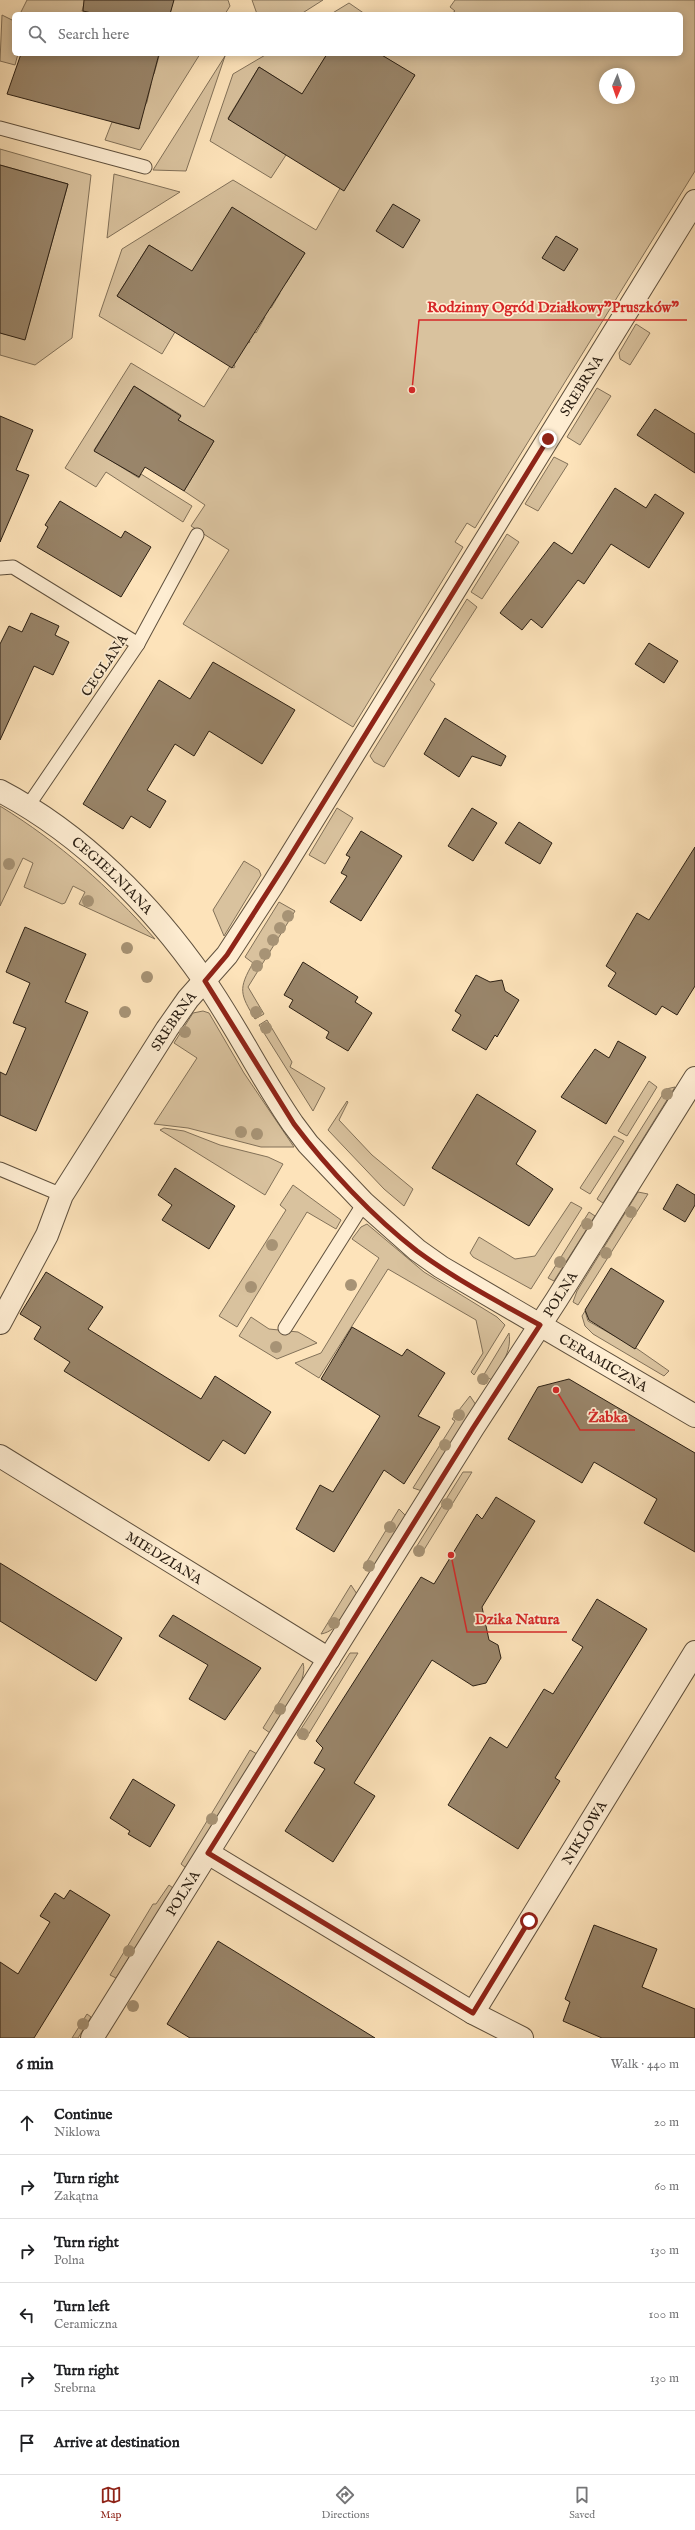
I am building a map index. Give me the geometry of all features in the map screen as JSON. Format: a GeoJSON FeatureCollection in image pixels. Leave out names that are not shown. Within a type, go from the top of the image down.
{"type":"FeatureCollection","features":[{"type":"Feature","properties":{"kind":"street","name":"SREBRNA"},"geometry":{"type":"LineString","coordinates":[[0,1323],[47,1235],[62,1195],[167,1029],[227,955],[286,863],[695,201]]}},
{"type":"Feature","properties":{"kind":"street","name":"CEGIELNIANA"},"geometry":{"type":"LineString","coordinates":[[0,791],[28,806],[75,839],[108,869],[159,923],[205,981]]}},
{"type":"Feature","properties":{"kind":"street","name":"CERAMICZNA"},"geometry":{"type":"LineString","coordinates":[[205,981],[308,1144],[364,1203],[395,1232],[441,1267],[695,1416]]}},
{"type":"Feature","properties":{"kind":"street","name":"POLNA"},"geometry":{"type":"LineString","coordinates":[[92,2038],[695,1078]]}},
{"type":"Feature","properties":{"kind":"street","name":"MIEDZIANA"},"geometry":{"type":"LineString","coordinates":[[0,1456],[329,1659]]}},
{"type":"Feature","properties":{"kind":"street","name":"NIKLOWA"},"geometry":{"type":"LineString","coordinates":[[473,2013],[695,1652]]}},
{"type":"Feature","properties":{"kind":"street"},"geometry":{"type":"LineString","coordinates":[[208,1853],[473,2013],[522,2038]]}},
{"type":"Feature","properties":{"kind":"lane"},"geometry":{"type":"LineString","coordinates":[[0,128],[146,167]]}},
{"type":"Feature","properties":{"kind":"lane","name":"CEGLANA"},"geometry":{"type":"LineString","coordinates":[[28,806],[138,644],[197,535]]}},
{"type":"Feature","properties":{"kind":"lane"},"geometry":{"type":"LineString","coordinates":[[0,568],[12,567],[138,644]]}},
{"type":"Feature","properties":{"kind":"lane"},"geometry":{"type":"LineString","coordinates":[[0,1169],[62,1195]]}},
{"type":"Feature","properties":{"kind":"lane"},"geometry":{"type":"LineString","coordinates":[[285,1328],[364,1203]]}},
{"type":"Feature","properties":{"kind":"shaded area"},"geometry":{"type":"Polygon","coordinates":[[[27,0],[85,0],[82,11],[87,12],[21,12],[27,0]]]}},
{"type":"Feature","properties":{"kind":"shaded area"},"geometry":{"type":"Polygon","coordinates":[[[173,0],[228,0],[230,6],[226,12],[170,12],[173,0]]]}},
{"type":"Feature","properties":{"kind":"shaded area"},"geometry":{"type":"Polygon","coordinates":[[[252,0],[323,0],[304,12],[256,12],[252,0]]]}},
{"type":"Feature","properties":{"kind":"shaded area"},"geometry":{"type":"Polygon","coordinates":[[[455,0],[695,0],[695,171],[475,528],[467,523],[455,542],[463,547],[353,727],[183,624],[229,550],[191,526],[205,505],[184,491],[214,441],[178,420],[181,415],[134,386],[118,412],[111,434],[106,431],[94,450],[139,478],[141,474],[192,506],[183,522],[106,472],[96,487],[65,468],[131,363],[204,407],[230,366],[234,368],[235,366],[230,362],[244,340],[249,343],[250,341],[245,338],[251,329],[256,333],[265,317],[260,314],[266,305],[271,308],[280,293],[276,289],[286,283],[305,253],[232,208],[198,262],[197,275],[149,245],[117,296],[175,332],[162,354],[99,316],[122,249],[233,180],[316,230],[361,152],[366,155],[410,80],[415,76],[383,56],[683,56],[683,12],[454,12],[455,11],[450,7],[455,0]]]}},
{"type":"Feature","properties":{"kind":"shaded area"},"geometry":{"type":"Polygon","coordinates":[[[349,3],[362,12],[334,12],[349,3]]]}},
{"type":"Feature","properties":{"kind":"shaded area"},"geometry":{"type":"Polygon","coordinates":[[[2,15],[12,20],[12,56],[17,56],[15,65],[0,61],[2,15]]]}},
{"type":"Feature","properties":{"kind":"shaded area"},"geometry":{"type":"Polygon","coordinates":[[[159,56],[199,56],[140,150],[105,140],[112,122],[139,129],[140,127],[134,125],[147,102],[151,84],[146,82],[154,74],[159,56]]]}},
{"type":"Feature","properties":{"kind":"shaded area"},"geometry":{"type":"Polygon","coordinates":[[[225,56],[186,171],[153,170],[225,56]]]}},
{"type":"Feature","properties":{"kind":"shaded area"},"geometry":{"type":"Polygon","coordinates":[[[264,56],[326,56],[308,85],[307,97],[259,67],[228,118],[286,155],[271,178],[210,141],[233,74],[264,56]]]}},
{"type":"Feature","properties":{"kind":"shaded area"},"geometry":{"type":"Polygon","coordinates":[[[0,149],[91,175],[72,338],[35,365],[0,355],[0,333],[25,339],[26,337],[21,335],[32,314],[68,184],[0,165],[0,149]]]}},
{"type":"Feature","properties":{"kind":"shaded area"},"geometry":{"type":"Polygon","coordinates":[[[114,174],[180,192],[107,238],[114,174]]]}},
{"type":"Feature","properties":{"kind":"shaded area"},"geometry":{"type":"Polygon","coordinates":[[[636,324],[650,333],[630,365],[620,359],[619,353],[636,324]]]}},
{"type":"Feature","properties":{"kind":"shaded area"},"geometry":{"type":"Polygon","coordinates":[[[597,388],[611,396],[580,445],[567,437],[597,388]]]}},
{"type":"Feature","properties":{"kind":"shaded area"},"geometry":{"type":"Polygon","coordinates":[[[554,457],[568,464],[538,511],[525,504],[554,457]]]}},
{"type":"Feature","properties":{"kind":"shaded area"},"geometry":{"type":"Polygon","coordinates":[[[507,534],[519,542],[482,599],[471,592],[507,534]]]}},
{"type":"Feature","properties":{"kind":"shaded area"},"geometry":{"type":"Polygon","coordinates":[[[467,599],[477,607],[430,680],[435,684],[384,767],[374,762],[370,756],[467,599]]]}},
{"type":"Feature","properties":{"kind":"shaded area"},"geometry":{"type":"Polygon","coordinates":[[[0,806],[43,835],[83,867],[120,901],[155,939],[79,904],[85,892],[73,886],[65,903],[62,904],[24,887],[33,863],[23,858],[0,906],[0,806]]]}},
{"type":"Feature","properties":{"kind":"shaded area"},"geometry":{"type":"Polygon","coordinates":[[[337,808],[353,818],[325,864],[309,855],[337,808]]]}},
{"type":"Feature","properties":{"kind":"shaded area"},"geometry":{"type":"Polygon","coordinates":[[[244,861],[259,870],[261,875],[224,936],[213,910],[244,861]]]}},
{"type":"Feature","properties":{"kind":"shaded area"},"geometry":{"type":"Polygon","coordinates":[[[279,902],[295,911],[248,987],[264,1014],[255,1019],[246,1003],[243,991],[245,979],[253,963],[245,957],[279,902]]]}},
{"type":"Feature","properties":{"kind":"shaded area"},"geometry":{"type":"Polygon","coordinates":[[[203,1011],[209,1013],[244,1073],[294,1147],[261,1147],[188,1128],[154,1124],[197,1058],[174,1043],[193,1013],[203,1011]]]}},
{"type":"Feature","properties":{"kind":"shaded area"},"geometry":{"type":"Polygon","coordinates":[[[267,1020],[292,1062],[290,1067],[325,1088],[313,1111],[259,1025],[267,1020]]]}},
{"type":"Feature","properties":{"kind":"shaded area"},"geometry":{"type":"Polygon","coordinates":[[[649,1081],[657,1087],[627,1136],[618,1131],[649,1081]]]}},
{"type":"Feature","properties":{"kind":"shaded area"},"geometry":{"type":"Polygon","coordinates":[[[675,1087],[603,1203],[597,1199],[666,1089],[675,1087]]]}},
{"type":"Feature","properties":{"kind":"shaded area"},"geometry":{"type":"Polygon","coordinates":[[[347,1101],[348,1102],[339,1120],[372,1155],[413,1189],[404,1206],[384,1189],[328,1130],[347,1101]]]}},
{"type":"Feature","properties":{"kind":"shaded area"},"geometry":{"type":"Polygon","coordinates":[[[164,1128],[184,1131],[220,1145],[268,1157],[283,1164],[265,1195],[160,1130],[164,1128]]]}},
{"type":"Feature","properties":{"kind":"shaded area"},"geometry":{"type":"Polygon","coordinates":[[[614,1136],[624,1141],[590,1194],[580,1188],[614,1136]]]}},
{"type":"Feature","properties":{"kind":"shaded area"},"geometry":{"type":"Polygon","coordinates":[[[293,1185],[341,1220],[336,1229],[307,1212],[237,1327],[219,1316],[286,1210],[280,1205],[293,1185]]]}},
{"type":"Feature","properties":{"kind":"shaded area"},"geometry":{"type":"Polygon","coordinates":[[[638,1192],[648,1194],[578,1305],[573,1302],[577,1291],[638,1192]]]}},
{"type":"Feature","properties":{"kind":"shaded area"},"geometry":{"type":"Polygon","coordinates":[[[571,1202],[582,1208],[531,1289],[473,1257],[470,1253],[479,1237],[515,1259],[535,1256],[571,1202]]]}},
{"type":"Feature","properties":{"kind":"shaded area"},"geometry":{"type":"Polygon","coordinates":[[[589,1212],[595,1216],[554,1281],[548,1278],[589,1212]]]}},
{"type":"Feature","properties":{"kind":"shaded area"},"geometry":{"type":"Polygon","coordinates":[[[367,1224],[424,1272],[497,1317],[505,1325],[474,1375],[471,1372],[483,1353],[476,1320],[388,1269],[319,1378],[295,1363],[321,1353],[379,1258],[352,1239],[361,1227],[367,1224]]]}},
{"type":"Feature","properties":{"kind":"shaded area"},"geometry":{"type":"Polygon","coordinates":[[[585,1311],[588,1321],[636,1348],[669,1371],[664,1376],[593,1334],[585,1326],[582,1316],[585,1311]]]}},
{"type":"Feature","properties":{"kind":"shaded area"},"geometry":{"type":"Polygon","coordinates":[[[251,1317],[269,1329],[298,1332],[317,1343],[277,1359],[239,1336],[251,1317]]]}},
{"type":"Feature","properties":{"kind":"shaded area"},"geometry":{"type":"Polygon","coordinates":[[[509,1333],[510,1340],[505,1358],[492,1380],[488,1378],[484,1385],[480,1381],[509,1333]]]}},
{"type":"Feature","properties":{"kind":"shaded area"},"geometry":{"type":"Polygon","coordinates":[[[470,1396],[476,1405],[422,1491],[413,1488],[455,1421],[452,1419],[470,1396]]]}},
{"type":"Feature","properties":{"kind":"shaded area"},"geometry":{"type":"Polygon","coordinates":[[[463,1472],[472,1472],[422,1553],[415,1549],[463,1472]]]}},
{"type":"Feature","properties":{"kind":"shaded area"},"geometry":{"type":"Polygon","coordinates":[[[399,1509],[406,1516],[373,1569],[363,1568],[399,1509]]]}},
{"type":"Feature","properties":{"kind":"shaded area"},"geometry":{"type":"Polygon","coordinates":[[[351,1585],[357,1594],[346,1612],[333,1629],[321,1634],[351,1585]]]}},
{"type":"Feature","properties":{"kind":"shaded area"},"geometry":{"type":"Polygon","coordinates":[[[350,1653],[358,1653],[305,1740],[297,1735],[350,1653]]]}},
{"type":"Feature","properties":{"kind":"shaded area"},"geometry":{"type":"Polygon","coordinates":[[[303,1663],[304,1671],[298,1689],[270,1733],[263,1728],[303,1663]]]}},
{"type":"Feature","properties":{"kind":"shaded area"},"geometry":{"type":"Polygon","coordinates":[[[250,1750],[257,1754],[186,1868],[181,1864],[250,1750]]]}},
{"type":"Feature","properties":{"kind":"shaded area"},"geometry":{"type":"Polygon","coordinates":[[[169,1885],[173,1888],[116,1978],[110,1975],[153,1904],[156,1904],[169,1885]]]}},
{"type":"Feature","properties":{"kind":"shaded area"},"geometry":{"type":"Polygon","coordinates":[[[87,2014],[91,2017],[78,2038],[72,2038],[87,2014]]]}},
{"type":"Feature","properties":{"kind":"building"},"geometry":{"type":"Polygon","coordinates":[[[84,0],[174,0],[171,12],[83,11],[84,0]]]}},
{"type":"Feature","properties":{"kind":"building"},"geometry":{"type":"Polygon","coordinates":[[[20,56],[158,56],[139,129],[7,94],[20,56]]]}},
{"type":"Feature","properties":{"kind":"building"},"geometry":{"type":"Polygon","coordinates":[[[326,56],[383,56],[415,75],[344,191],[228,119],[259,67],[302,94],[326,56]]]}},
{"type":"Feature","properties":{"kind":"building"},"geometry":{"type":"Polygon","coordinates":[[[0,165],[68,184],[25,340],[0,333],[0,165]]]}},
{"type":"Feature","properties":{"kind":"building"},"geometry":{"type":"Polygon","coordinates":[[[393,204],[420,220],[403,248],[376,231],[393,204]]]}},
{"type":"Feature","properties":{"kind":"building"},"geometry":{"type":"Polygon","coordinates":[[[232,207],[305,253],[232,368],[117,296],[149,245],[192,271],[232,207]]]}},
{"type":"Feature","properties":{"kind":"building"},"geometry":{"type":"Polygon","coordinates":[[[556,236],[578,249],[564,271],[542,258],[556,236]]]}},
{"type":"Feature","properties":{"kind":"building"},"geometry":{"type":"Polygon","coordinates":[[[134,386],[181,416],[178,420],[214,441],[184,491],[145,467],[139,477],[94,451],[134,386]]]}},
{"type":"Feature","properties":{"kind":"building"},"geometry":{"type":"Polygon","coordinates":[[[655,409],[695,434],[695,473],[637,435],[655,409]]]}},
{"type":"Feature","properties":{"kind":"building"},"geometry":{"type":"Polygon","coordinates":[[[0,416],[33,430],[16,470],[29,475],[0,542],[0,416]]]}},
{"type":"Feature","properties":{"kind":"building"},"geometry":{"type":"Polygon","coordinates":[[[615,488],[646,508],[655,494],[684,513],[649,568],[611,544],[584,584],[578,580],[542,628],[531,619],[522,630],[500,613],[554,542],[572,554],[615,488]]]}},
{"type":"Feature","properties":{"kind":"building"},"geometry":{"type":"Polygon","coordinates":[[[60,501],[121,538],[125,531],[151,547],[121,597],[37,547],[48,527],[45,525],[60,501]]]}},
{"type":"Feature","properties":{"kind":"building"},"geometry":{"type":"Polygon","coordinates":[[[31,613],[59,626],[55,635],[69,642],[53,675],[34,666],[0,740],[0,644],[9,626],[22,632],[31,613]]]}},
{"type":"Feature","properties":{"kind":"building"},"geometry":{"type":"Polygon","coordinates":[[[649,643],[678,661],[664,683],[635,664],[649,643]]]}},
{"type":"Feature","properties":{"kind":"building"},"geometry":{"type":"Polygon","coordinates":[[[213,662],[295,710],[262,764],[209,731],[194,756],[175,744],[147,790],[166,801],[150,828],[131,816],[123,829],[83,804],[159,680],[190,699],[213,662]]]}},
{"type":"Feature","properties":{"kind":"building"},"geometry":{"type":"Polygon","coordinates":[[[445,718],[506,756],[501,766],[472,756],[459,777],[424,754],[445,718]]]}},
{"type":"Feature","properties":{"kind":"building"},"geometry":{"type":"Polygon","coordinates":[[[472,808],[497,823],[473,861],[448,846],[472,808]]]}},
{"type":"Feature","properties":{"kind":"building"},"geometry":{"type":"Polygon","coordinates":[[[519,822],[552,843],[540,864],[505,843],[519,822]]]}},
{"type":"Feature","properties":{"kind":"building"},"geometry":{"type":"Polygon","coordinates":[[[361,831],[402,856],[361,921],[330,902],[347,876],[341,873],[350,857],[346,855],[361,831]]]}},
{"type":"Feature","properties":{"kind":"building"},"geometry":{"type":"Polygon","coordinates":[[[695,847],[695,986],[677,1015],[662,1006],[656,1015],[608,986],[616,973],[606,966],[637,913],[649,920],[695,847]]]}},
{"type":"Feature","properties":{"kind":"building"},"geometry":{"type":"Polygon","coordinates":[[[25,927],[86,954],[65,1002],[88,1012],[36,1131],[0,1115],[0,1072],[6,1075],[26,1028],[13,1023],[30,983],[6,972],[25,927]]]}},
{"type":"Feature","properties":{"kind":"building"},"geometry":{"type":"Polygon","coordinates":[[[303,962],[358,997],[355,1002],[372,1013],[348,1051],[326,1038],[329,1032],[289,1007],[293,1000],[284,995],[303,962]]]}},
{"type":"Feature","properties":{"kind":"building"},"geometry":{"type":"Polygon","coordinates":[[[476,975],[490,982],[502,980],[505,991],[519,1000],[497,1037],[495,1035],[486,1050],[452,1030],[461,1015],[455,1011],[476,975]]]}},
{"type":"Feature","properties":{"kind":"building"},"geometry":{"type":"Polygon","coordinates":[[[618,1041],[646,1057],[606,1124],[561,1097],[595,1049],[609,1058],[618,1041]]]}},
{"type":"Feature","properties":{"kind":"building"},"geometry":{"type":"Polygon","coordinates":[[[477,1094],[536,1131],[516,1164],[553,1189],[529,1226],[432,1168],[477,1094]]]}},
{"type":"Feature","properties":{"kind":"building"},"geometry":{"type":"Polygon","coordinates":[[[175,1168],[235,1206],[209,1249],[162,1220],[172,1205],[158,1195],[175,1168]]]}},
{"type":"Feature","properties":{"kind":"building"},"geometry":{"type":"Polygon","coordinates":[[[677,1184],[695,1195],[695,1205],[685,1222],[663,1209],[677,1184]]]}},
{"type":"Feature","properties":{"kind":"building"},"geometry":{"type":"Polygon","coordinates":[[[611,1268],[664,1301],[635,1349],[589,1320],[585,1310],[611,1268]]]}},
{"type":"Feature","properties":{"kind":"building"},"geometry":{"type":"Polygon","coordinates":[[[46,1272],[103,1307],[88,1329],[201,1399],[215,1376],[271,1412],[245,1454],[223,1440],[209,1461],[64,1371],[70,1362],[34,1339],[41,1327],[20,1314],[46,1272]]]}},
{"type":"Feature","properties":{"kind":"building"},"geometry":{"type":"Polygon","coordinates":[[[352,1327],[402,1356],[407,1349],[445,1373],[418,1416],[440,1427],[404,1484],[384,1470],[334,1552],[296,1529],[320,1485],[333,1492],[380,1416],[321,1379],[352,1327]]]}},
{"type":"Feature","properties":{"kind":"building"},"geometry":{"type":"Polygon","coordinates":[[[569,1379],[695,1453],[695,1552],[644,1523],[657,1499],[594,1462],[582,1483],[508,1439],[538,1387],[569,1379]]]}},
{"type":"Feature","properties":{"kind":"building"},"geometry":{"type":"Polygon","coordinates":[[[496,1497],[535,1521],[482,1607],[489,1640],[498,1645],[501,1658],[486,1683],[473,1686],[432,1660],[354,1783],[375,1796],[333,1862],[285,1831],[325,1769],[314,1763],[323,1748],[316,1741],[421,1577],[434,1584],[477,1514],[482,1519],[496,1497]]]}},
{"type":"Feature","properties":{"kind":"building"},"geometry":{"type":"Polygon","coordinates":[[[0,1563],[122,1638],[96,1681],[0,1621],[0,1563]]]}},
{"type":"Feature","properties":{"kind":"building"},"geometry":{"type":"Polygon","coordinates":[[[597,1599],[647,1629],[555,1778],[560,1781],[518,1849],[448,1805],[490,1737],[507,1748],[544,1689],[553,1694],[583,1647],[572,1640],[597,1599]]]}},
{"type":"Feature","properties":{"kind":"building"},"geometry":{"type":"Polygon","coordinates":[[[173,1615],[261,1668],[225,1720],[189,1699],[208,1665],[159,1636],[173,1615]]]}},
{"type":"Feature","properties":{"kind":"building"},"geometry":{"type":"Polygon","coordinates":[[[133,1779],[175,1805],[150,1847],[128,1834],[130,1831],[110,1818],[133,1779]]]}},
{"type":"Feature","properties":{"kind":"building"},"geometry":{"type":"Polygon","coordinates":[[[70,1890],[110,1915],[34,2038],[0,2038],[0,1962],[18,1974],[50,1922],[40,1916],[55,1893],[64,1899],[70,1890]]]}},
{"type":"Feature","properties":{"kind":"building"},"geometry":{"type":"Polygon","coordinates":[[[594,1925],[657,1949],[642,1987],[695,2009],[695,2038],[602,2038],[563,2021],[570,2002],[565,1999],[594,1925]]]}},
{"type":"Feature","properties":{"kind":"building"},"geometry":{"type":"Polygon","coordinates":[[[218,1941],[375,2038],[190,2038],[167,2024],[218,1941]]]}},
{"type":"Feature","properties":{"kind":"place","name":"Rodzinny Ogród Działkowy\"Pruszków\""},"geometry":{"type":"Point","coordinates":[412,390]}},
{"type":"Feature","properties":{"kind":"place","name":"Żabka"},"geometry":{"type":"Point","coordinates":[556,1390]}},
{"type":"Feature","properties":{"kind":"place","name":"Dzika Natura"},"geometry":{"type":"Point","coordinates":[451,1555]}},
{"type":"Feature","properties":{"kind":"route"},"geometry":{"type":"LineString","coordinates":[[529,1921],[473,2013],[208,1853],[399,1550],[473,1428],[540,1325],[517,1313],[441,1267],[395,1232],[364,1203],[308,1144],[276,1099],[205,981],[227,955],[286,863],[548,439]]}}]}
